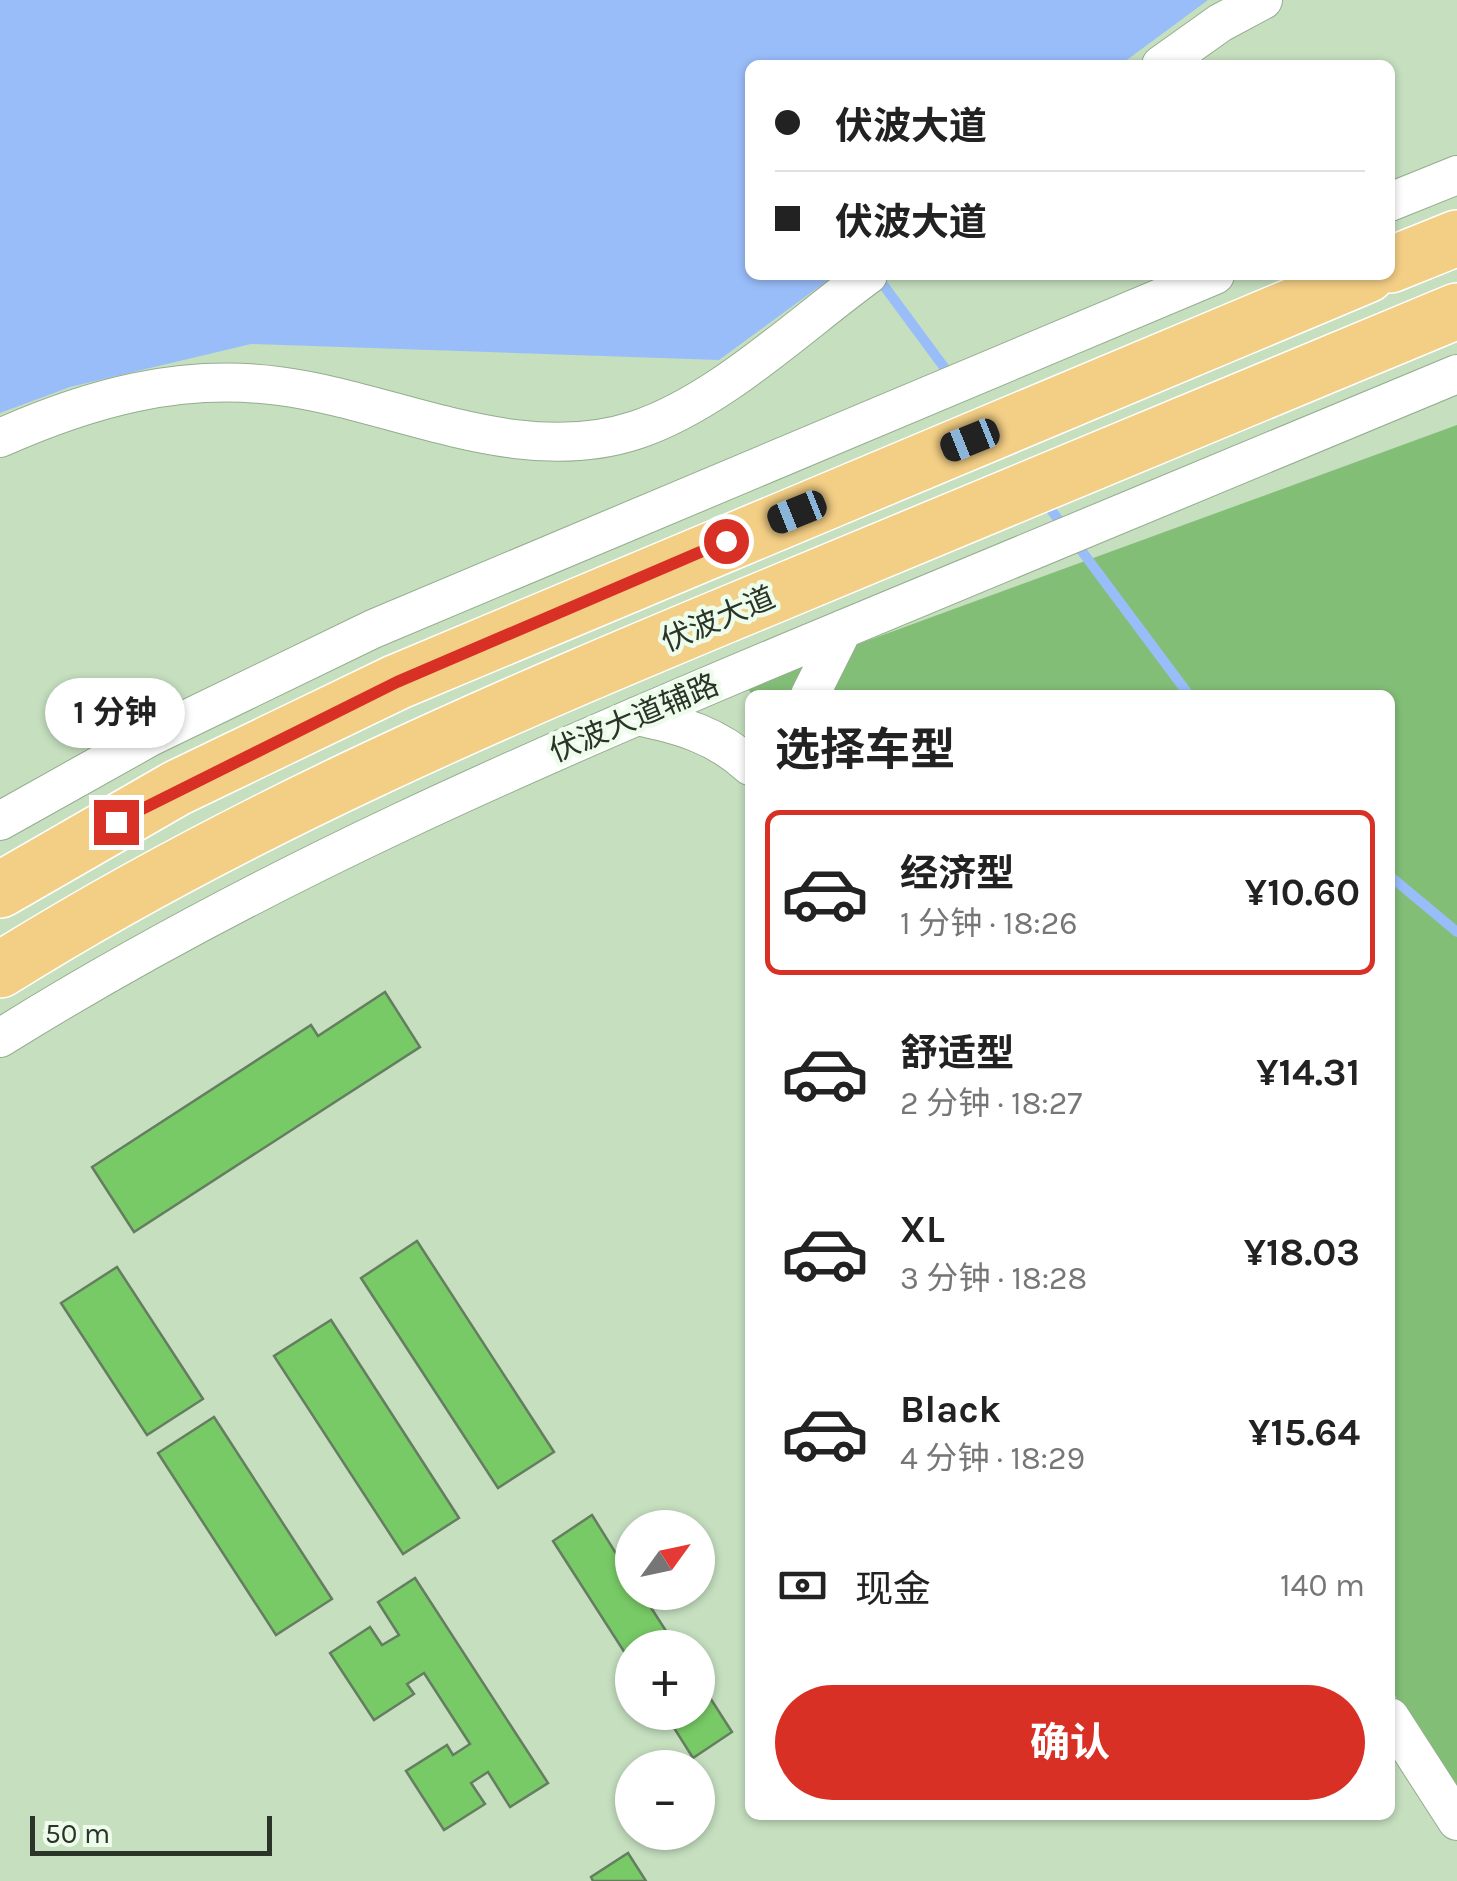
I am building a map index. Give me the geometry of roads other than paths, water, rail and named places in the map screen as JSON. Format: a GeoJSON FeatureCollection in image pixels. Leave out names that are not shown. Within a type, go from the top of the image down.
{"type":"FeatureCollection","features":[{"type":"Feature","properties":{"kind":"main road"},"geometry":{"type":"LineString","coordinates":[[1395,264],[1457,238]]}},
{"type":"Feature","properties":{"kind":"main road"},"geometry":{"type":"LineString","coordinates":[[0,890],[177,788],[397,682],[1355,280]]}},
{"type":"Feature","properties":{"kind":"main road","name":"伏波大道"},"geometry":{"type":"LineString","coordinates":[[0,970],[88,914],[208,849],[425,744],[1457,311]]}},
{"type":"Feature","properties":{"kind":"street"},"geometry":{"type":"LineString","coordinates":[[1168,60],[1220,23],[1262,0]]}},
{"type":"Feature","properties":{"kind":"street"},"geometry":{"type":"LineString","coordinates":[[1395,200],[1457,174]]}},
{"type":"Feature","properties":{"kind":"street"},"geometry":{"type":"LineString","coordinates":[[0,821],[150,736],[372,629],[1203,280]]}},
{"type":"Feature","properties":{"kind":"street"},"geometry":{"type":"LineString","coordinates":[[0,438],[104,398],[194,383],[237,382],[322,394],[500,436],[568,442],[603,438],[667,418],[698,400],[857,283]]}},
{"type":"Feature","properties":{"kind":"street","name":"伏波大道辅路"},"geometry":{"type":"LineString","coordinates":[[0,1038],[118,965],[235,901],[450,797],[1457,374]]}},
{"type":"Feature","properties":{"kind":"street"},"geometry":{"type":"LineString","coordinates":[[812,690],[843,629]]}},
{"type":"Feature","properties":{"kind":"street"},"geometry":{"type":"LineString","coordinates":[[637,716],[689,727],[733,750],[745,761]]}},
{"type":"Feature","properties":{"kind":"street"},"geometry":{"type":"LineString","coordinates":[[1395,1725],[1457,1820]]}},
{"type":"Feature","properties":{"kind":"water"},"geometry":{"type":"Polygon","coordinates":[[[0,0],[1208,0],[1127,60],[745,60],[745,280],[828,280],[719,360],[251,344],[70,387],[0,413],[0,0]]]}},
{"type":"Feature","properties":{"kind":"waterway"},"geometry":{"type":"LineString","coordinates":[[880,280],[952,378]]}},
{"type":"Feature","properties":{"kind":"waterway"},"geometry":{"type":"LineString","coordinates":[[1043,499],[1185,690]]}},
{"type":"Feature","properties":{"kind":"waterway"},"geometry":{"type":"LineString","coordinates":[[1395,880],[1457,932]]}}]}
